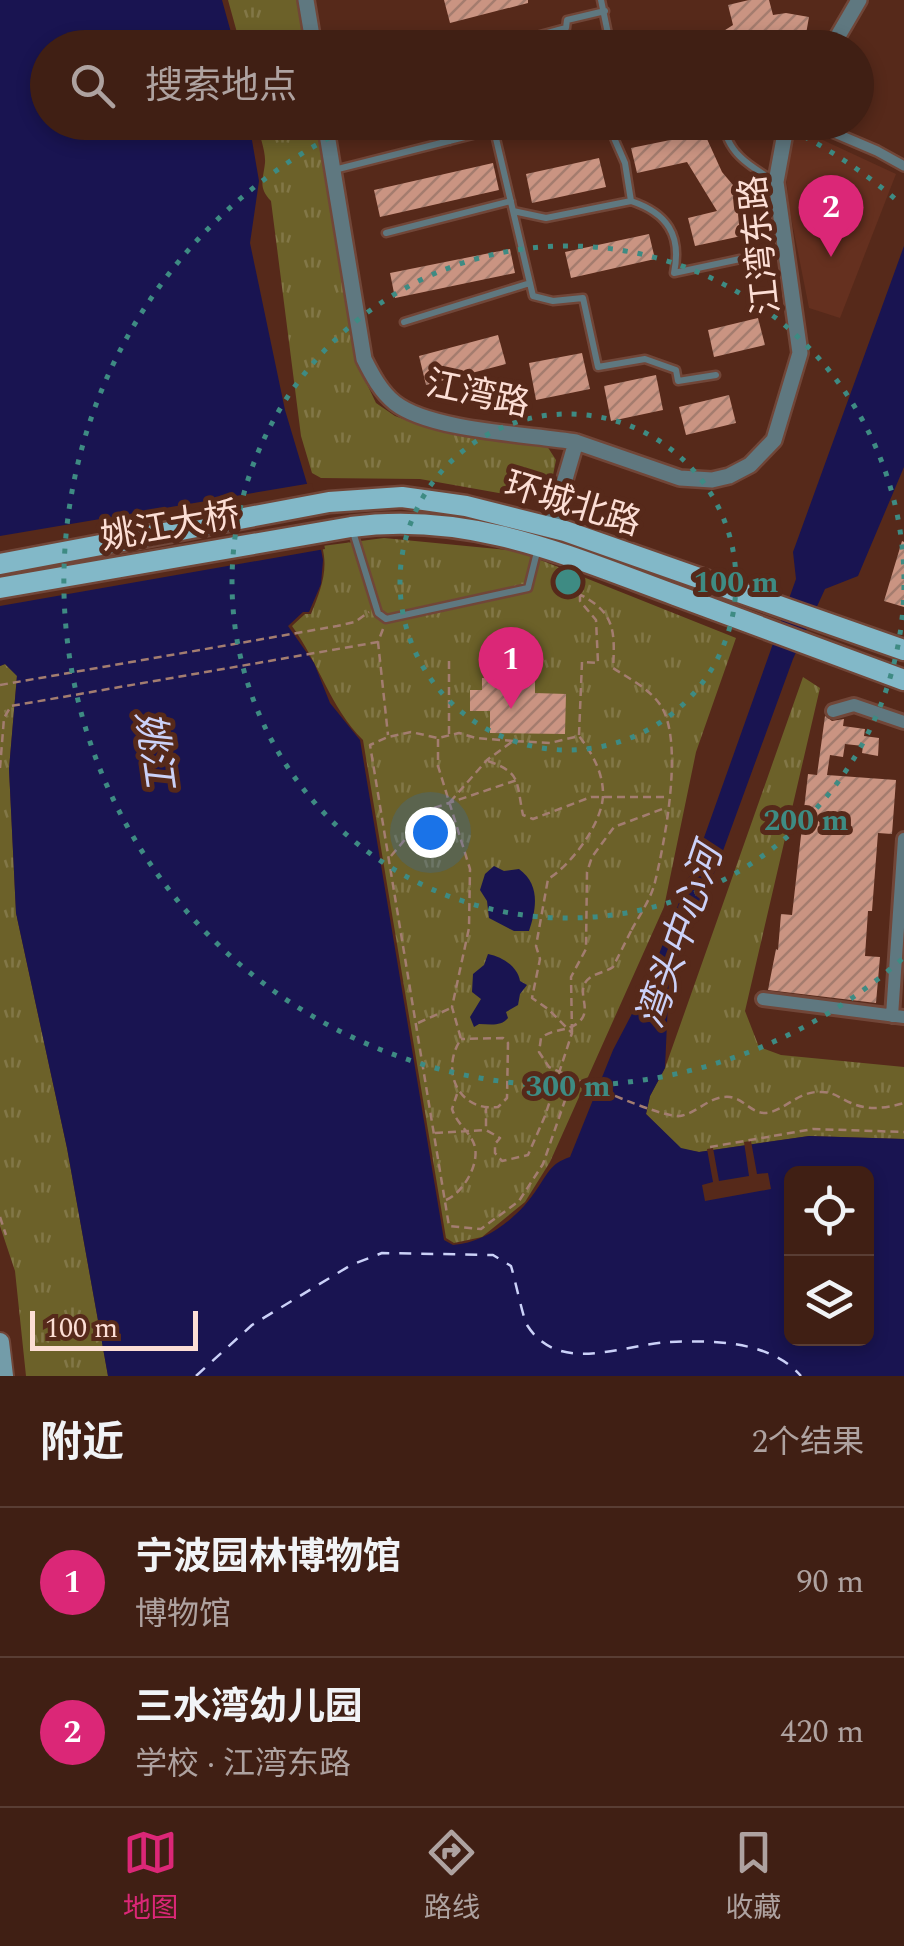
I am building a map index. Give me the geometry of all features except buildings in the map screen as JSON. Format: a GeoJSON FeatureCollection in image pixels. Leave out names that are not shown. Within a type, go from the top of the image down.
{"type":"FeatureCollection","features":[{"type":"Feature","properties":{"kind":"main road","name":"环城北路"},"geometry":{"type":"LineString","coordinates":[[329,502],[432,500],[545,536],[687,573],[904,650]]}},
{"type":"Feature","properties":{"kind":"main road","name":"姚江大桥"},"geometry":{"type":"LineString","coordinates":[[0,564],[329,502]]}},
{"type":"Feature","properties":{"kind":"main road","name":"环城北路"},"geometry":{"type":"LineString","coordinates":[[352,526],[398,521],[545,536],[672,594],[901,678]]}},
{"type":"Feature","properties":{"kind":"main road","name":"姚江大桥"},"geometry":{"type":"LineString","coordinates":[[0,588],[352,526]]}},
{"type":"Feature","properties":{"kind":"main road"},"geometry":{"type":"LineString","coordinates":[[0,1342],[4,1376]]}},
{"type":"Feature","properties":{"kind":"street"},"geometry":{"type":"LineString","coordinates":[[306,0],[311,30]]}},
{"type":"Feature","properties":{"kind":"street"},"geometry":{"type":"LineString","coordinates":[[841,30],[859,0]]}},
{"type":"Feature","properties":{"kind":"street","name":"江湾路"},"geometry":{"type":"LineString","coordinates":[[328,140],[364,359],[385,393],[394,403],[432,421],[576,442]]}},
{"type":"Feature","properties":{"kind":"street","name":"江湾东路"},"geometry":{"type":"LineString","coordinates":[[576,442],[680,478],[712,480],[750,466],[774,440],[800,353],[776,182],[784,140]]}},
{"type":"Feature","properties":{"kind":"street"},"geometry":{"type":"LineString","coordinates":[[847,140],[904,166]]}},
{"type":"Feature","properties":{"kind":"street"},"geometry":{"type":"LineString","coordinates":[[545,536],[576,442]]}},
{"type":"Feature","properties":{"kind":"street"},"geometry":{"type":"LineString","coordinates":[[833,711],[854,705],[904,722]]}},
{"type":"Feature","properties":{"kind":"street"},"geometry":{"type":"LineString","coordinates":[[763,999],[898,1016],[904,839]]}},
{"type":"Feature","properties":{"kind":"lane"},"geometry":{"type":"LineString","coordinates":[[602,0],[608,30]]}},
{"type":"Feature","properties":{"kind":"lane"},"geometry":{"type":"LineString","coordinates":[[559,30],[566,28],[567,20],[605,11]]}},
{"type":"Feature","properties":{"kind":"lane"},"geometry":{"type":"LineString","coordinates":[[333,170],[454,140]]}},
{"type":"Feature","properties":{"kind":"lane"},"geometry":{"type":"LineString","coordinates":[[496,140],[533,296],[552,301],[583,298],[598,366],[645,358],[676,370],[678,381],[716,374]]}},
{"type":"Feature","properties":{"kind":"lane"},"geometry":{"type":"LineString","coordinates":[[615,140],[625,162],[631,201]]}},
{"type":"Feature","properties":{"kind":"lane"},"geometry":{"type":"LineString","coordinates":[[730,140],[742,161],[776,182]]}},
{"type":"Feature","properties":{"kind":"lane"},"geometry":{"type":"LineString","coordinates":[[386,233],[511,201]]}},
{"type":"Feature","properties":{"kind":"lane"},"geometry":{"type":"LineString","coordinates":[[513,211],[546,218],[631,201],[654,208],[673,232],[678,254],[674,273],[740,258]]}},
{"type":"Feature","properties":{"kind":"lane"},"geometry":{"type":"LineString","coordinates":[[404,322],[530,283]]}},
{"type":"Feature","properties":{"kind":"lane"},"geometry":{"type":"LineString","coordinates":[[352,526],[378,613],[386,619],[528,588],[545,536]]}},
{"type":"Feature","properties":{"kind":"path"},"geometry":{"type":"LineString","coordinates":[[564,573],[569,589],[600,606],[612,622],[612,668],[647,690],[663,708],[673,756],[654,886],[614,967],[592,976],[586,983],[585,1012],[580,1021],[567,1029],[548,1032],[540,1042],[539,1052],[546,1064],[660,1112],[680,1116],[723,1097],[738,1098],[754,1110],[766,1113],[798,1096],[815,1092],[831,1093],[869,1108],[904,1102]]}},
{"type":"Feature","properties":{"kind":"path"},"geometry":{"type":"LineString","coordinates":[[572,1034],[532,998],[548,878],[564,869],[590,829],[603,796],[595,758],[579,736],[582,662],[598,663],[596,620],[580,601],[580,594]]}},
{"type":"Feature","properties":{"kind":"path"},"geometry":{"type":"LineString","coordinates":[[0,686],[355,622],[368,615],[374,597]]}},
{"type":"Feature","properties":{"kind":"path"},"geometry":{"type":"LineString","coordinates":[[386,619],[378,642],[388,737]]}},
{"type":"Feature","properties":{"kind":"path"},"geometry":{"type":"LineString","coordinates":[[0,768],[4,718],[12,706],[378,642]]}},
{"type":"Feature","properties":{"kind":"path"},"geometry":{"type":"LineString","coordinates":[[448,735],[449,660]]}},
{"type":"Feature","properties":{"kind":"path"},"geometry":{"type":"LineString","coordinates":[[573,1077],[543,1164],[519,1201],[481,1230],[449,1226],[370,745],[410,732],[438,738],[458,733],[476,738],[550,742],[579,736]]}},
{"type":"Feature","properties":{"kind":"path"},"geometry":{"type":"LineString","coordinates":[[438,738],[438,766],[465,848],[471,894],[469,928],[452,1007],[461,1039]]}},
{"type":"Feature","properties":{"kind":"path"},"geometry":{"type":"LineString","coordinates":[[450,802],[487,760],[512,741]]}},
{"type":"Feature","properties":{"kind":"path"},"geometry":{"type":"LineString","coordinates":[[487,760],[508,768],[518,780],[523,815],[534,819],[603,796],[669,797]]}},
{"type":"Feature","properties":{"kind":"path"},"geometry":{"type":"LineString","coordinates":[[390,857],[432,809],[518,780]]}},
{"type":"Feature","properties":{"kind":"path"},"geometry":{"type":"LineString","coordinates":[[434,1134],[446,1130],[486,1130],[500,1138],[494,1144],[502,1161],[528,1155],[572,1034],[571,977],[586,950],[587,872],[603,839],[614,827],[668,806]]}},
{"type":"Feature","properties":{"kind":"path"},"geometry":{"type":"LineString","coordinates":[[590,829],[603,839]]}},
{"type":"Feature","properties":{"kind":"path"},"geometry":{"type":"LineString","coordinates":[[416,1024],[452,1007]]}},
{"type":"Feature","properties":{"kind":"path"},"geometry":{"type":"LineString","coordinates":[[458,1093],[486,1108],[498,1107],[507,1098],[508,1042],[503,1038],[461,1039]]}},
{"type":"Feature","properties":{"kind":"path"},"geometry":{"type":"LineString","coordinates":[[445,1201],[462,1188],[476,1156],[476,1147],[459,1127],[452,1109],[458,1093],[452,1063],[454,1049],[461,1039]]}},
{"type":"Feature","properties":{"kind":"path"},"geometry":{"type":"LineString","coordinates":[[486,1108],[486,1130]]}},
{"type":"Feature","properties":{"kind":"path"},"geometry":{"type":"LineString","coordinates":[[710,1147],[813,1129],[904,1132]]}},
{"type":"Feature","properties":{"kind":"path"},"geometry":{"type":"LineString","coordinates":[[0,1217],[6,1235]]}},
{"type":"Feature","properties":{"kind":"shaded area"},"geometry":{"type":"Polygon","coordinates":[[[790,140],[823,140],[896,174],[840,318],[809,308],[786,174],[790,140]]]}},
{"type":"Feature","properties":{"kind":"green space"},"geometry":{"type":"Polygon","coordinates":[[[228,0],[298,0],[302,30],[236,30],[228,0]]]}},
{"type":"Feature","properties":{"kind":"green space"},"geometry":{"type":"Polygon","coordinates":[[[261,140],[321,140],[357,363],[376,403],[395,416],[432,429],[547,446],[556,460],[550,490],[539,500],[420,479],[321,478],[312,473],[301,436],[271,201],[263,188],[265,158],[261,140]]]}},
{"type":"Feature","properties":{"kind":"green space"},"geometry":{"type":"Polygon","coordinates":[[[384,538],[518,551],[736,638],[696,752],[664,907],[550,1162],[525,1202],[482,1237],[454,1243],[446,1238],[363,740],[333,699],[292,626],[305,614],[311,614],[318,597],[324,572],[322,546],[384,538]]]}},
{"type":"Feature","properties":{"kind":"green space"},"geometry":{"type":"Polygon","coordinates":[[[5,664],[17,675],[9,769],[16,913],[67,1148],[108,1376],[26,1376],[15,1271],[0,1226],[0,666],[5,664]]]}},
{"type":"Feature","properties":{"kind":"green space"},"geometry":{"type":"Polygon","coordinates":[[[803,677],[820,688],[745,1011],[759,1047],[781,1055],[904,1067],[904,1139],[809,1136],[699,1152],[681,1149],[646,1114],[650,1096],[665,1068],[803,677]]]}},
{"type":"Feature","properties":{"kind":"water"},"geometry":{"type":"Polygon","coordinates":[[[0,0],[222,0],[230,30],[30,30],[30,140],[252,140],[259,181],[250,243],[285,410],[311,497],[323,560],[321,584],[309,612],[303,612],[288,626],[314,663],[330,703],[360,740],[444,1240],[453,1245],[489,1234],[530,1199],[550,1169],[570,1157],[613,1050],[647,985],[796,579],[793,552],[904,246],[904,467],[858,576],[825,589],[793,659],[720,859],[669,978],[665,1068],[650,1096],[646,1114],[681,1148],[699,1152],[809,1136],[904,1139],[904,1376],[108,1376],[67,1148],[16,913],[9,769],[17,676],[5,664],[0,666],[0,0]]]}},
{"type":"Feature","properties":{"kind":"water"},"geometry":{"type":"Polygon","coordinates":[[[494,866],[504,871],[519,869],[531,882],[535,906],[529,931],[514,931],[489,918],[487,901],[480,890],[485,874],[494,866]]]}},
{"type":"Feature","properties":{"kind":"water"},"geometry":{"type":"Polygon","coordinates":[[[488,954],[509,963],[527,985],[518,1005],[506,1012],[505,1021],[474,1027],[470,1017],[481,999],[472,992],[473,974],[484,965],[488,954]]]}},
{"type":"Feature","properties":{"kind":"pier"},"geometry":{"type":"Polygon","coordinates":[[[312,483],[325,549],[0,606],[0,536],[312,483]]]}},
{"type":"Feature","properties":{"kind":"pier"},"geometry":{"type":"Polygon","coordinates":[[[751,1141],[757,1174],[768,1173],[771,1189],[705,1201],[702,1185],[713,1182],[707,1149],[713,1148],[719,1181],[749,1176],[744,1142],[751,1141]]]}},
{"type":"Feature","properties":{"kind":"ferry route"},"geometry":{"type":"LineString","coordinates":[[196,1376],[252,1325],[351,1265],[382,1253],[493,1255],[511,1266],[527,1325],[540,1340],[556,1349],[593,1353],[670,1342],[722,1343],[758,1349],[789,1364],[801,1376]]}},
{"type":"Feature","properties":{"kind":"place","name":"三水湾幼儿园"},"geometry":{"type":"Point","coordinates":[831,257]}},
{"type":"Feature","properties":{"kind":"place","name":"宁波园林博物馆"},"geometry":{"type":"Point","coordinates":[511,709]}},
{"type":"Feature","properties":{"kind":"water label","name":"姚江"},"geometry":{"type":"Point","coordinates":[155,749]}},
{"type":"Feature","properties":{"kind":"water label","name":"湾头中心河"},"geometry":{"type":"Point","coordinates":[679,936]}}]}
